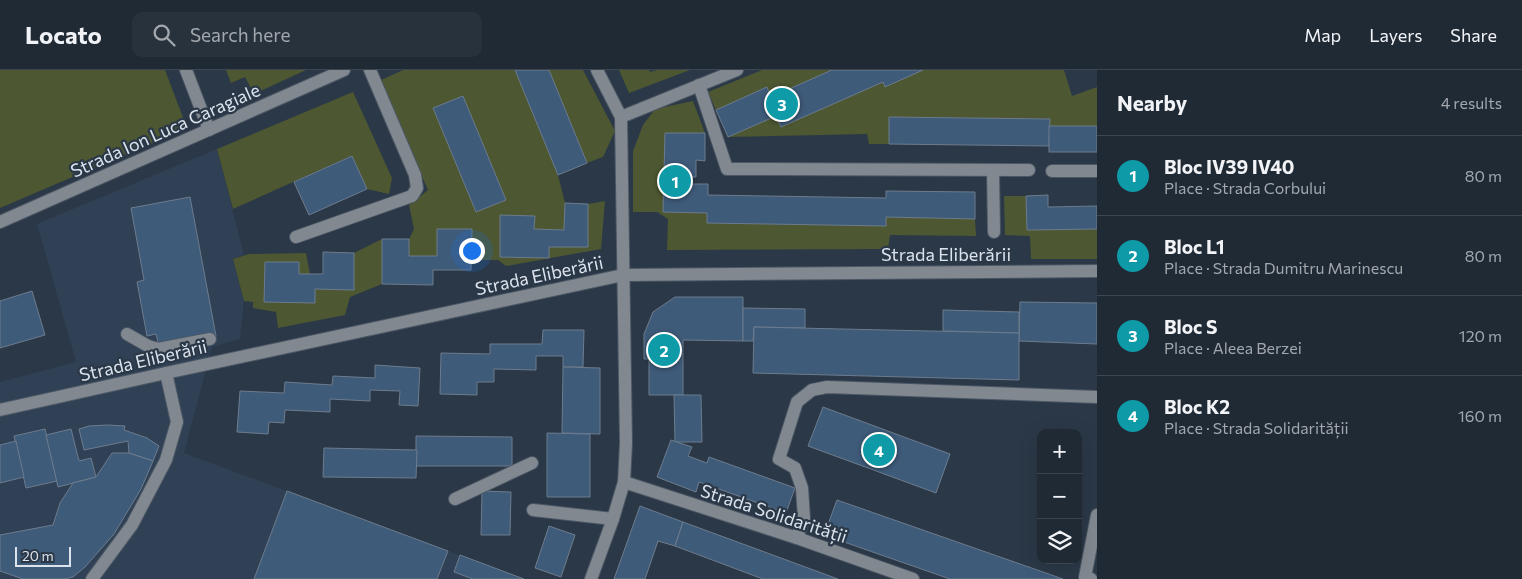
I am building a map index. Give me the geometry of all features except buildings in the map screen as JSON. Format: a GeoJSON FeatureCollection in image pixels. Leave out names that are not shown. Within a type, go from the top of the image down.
{"type":"FeatureCollection","features":[{"type":"Feature","properties":{"kind":"street"},"geometry":{"type":"LineString","coordinates":[[186,70],[209,130]]}},
{"type":"Feature","properties":{"kind":"street","name":"Strada Ion Luca Caragiale"},"geometry":{"type":"LineString","coordinates":[[0,222],[344,70]]}},
{"type":"Feature","properties":{"kind":"street"},"geometry":{"type":"LineString","coordinates":[[296,236],[412,196],[417,188],[415,175],[370,70]]}},
{"type":"Feature","properties":{"kind":"street"},"geometry":{"type":"LineString","coordinates":[[591,579],[624,482],[626,443],[621,117],[597,70]]}},
{"type":"Feature","properties":{"kind":"street"},"geometry":{"type":"LineString","coordinates":[[621,117],[737,70]]}},
{"type":"Feature","properties":{"kind":"street"},"geometry":{"type":"LineString","coordinates":[[699,85],[727,169],[1029,170]]}},
{"type":"Feature","properties":{"kind":"street"},"geometry":{"type":"LineString","coordinates":[[993,170],[994,232]]}},
{"type":"Feature","properties":{"kind":"street"},"geometry":{"type":"LineString","coordinates":[[1052,170],[1097,171]]}},
{"type":"Feature","properties":{"kind":"street","name":"Strada Eliberării"},"geometry":{"type":"LineString","coordinates":[[0,410],[623,274],[1097,272]]}},
{"type":"Feature","properties":{"kind":"street"},"geometry":{"type":"LineString","coordinates":[[127,334],[158,350],[210,339]]}},
{"type":"Feature","properties":{"kind":"street"},"geometry":{"type":"LineString","coordinates":[[92,579],[132,525],[166,460],[177,422],[166,373]]}},
{"type":"Feature","properties":{"kind":"street"},"geometry":{"type":"LineString","coordinates":[[797,538],[804,518],[802,488],[795,468],[779,459],[797,402],[812,390],[827,388],[1097,397]]}},
{"type":"Feature","properties":{"kind":"street"},"geometry":{"type":"LineString","coordinates":[[455,499],[532,463]]}},
{"type":"Feature","properties":{"kind":"street","name":"Strada Solidarității"},"geometry":{"type":"LineString","coordinates":[[624,482],[797,538],[910,578]]}},
{"type":"Feature","properties":{"kind":"street"},"geometry":{"type":"LineString","coordinates":[[533,510],[612,519]]}},
{"type":"Feature","properties":{"kind":"street"},"geometry":{"type":"LineString","coordinates":[[1091,579],[1085,577],[1097,514]]}},
{"type":"Feature","properties":{"kind":"shaded area"},"geometry":{"type":"Polygon","coordinates":[[[217,149],[244,255],[233,259],[244,301],[240,339],[212,347],[184,453],[524,579],[0,579],[0,382],[76,362],[37,224],[217,149]]]}},
{"type":"Feature","properties":{"kind":"green space"},"geometry":{"type":"Polygon","coordinates":[[[0,70],[165,70],[187,128],[0,208],[0,70]]]}},
{"type":"Feature","properties":{"kind":"green space"},"geometry":{"type":"Polygon","coordinates":[[[226,70],[306,70],[254,94],[245,77],[231,83],[226,70]]]}},
{"type":"Feature","properties":{"kind":"green space"},"geometry":{"type":"Polygon","coordinates":[[[403,70],[515,70],[558,175],[565,203],[564,230],[534,229],[535,216],[501,216],[500,257],[549,258],[549,247],[587,247],[588,204],[605,201],[601,249],[506,266],[498,260],[409,256],[409,239],[414,229],[409,205],[428,190],[379,81],[403,70]],[[463,96],[433,108],[476,212],[506,200],[463,96]]]}},
{"type":"Feature","properties":{"kind":"green space"},"geometry":{"type":"Polygon","coordinates":[[[549,70],[583,70],[615,131],[603,157],[587,163],[549,70]]]}},
{"type":"Feature","properties":{"kind":"green space"},"geometry":{"type":"Polygon","coordinates":[[[619,70],[649,70],[650,72],[657,70],[690,70],[629,93],[619,70]]]}},
{"type":"Feature","properties":{"kind":"green space"},"geometry":{"type":"Polygon","coordinates":[[[762,70],[832,70],[771,97],[767,87],[716,110],[708,92],[762,70]]]}},
{"type":"Feature","properties":{"kind":"green space"},"geometry":{"type":"Polygon","coordinates":[[[923,70],[1064,70],[1072,96],[1097,87],[1097,126],[1049,126],[1049,119],[890,117],[889,144],[869,144],[867,134],[729,137],[776,116],[781,127],[883,82],[923,70]]]}},
{"type":"Feature","properties":{"kind":"green space"},"geometry":{"type":"Polygon","coordinates":[[[353,92],[392,178],[389,194],[367,189],[351,156],[233,209],[217,149],[353,92]]]}},
{"type":"Feature","properties":{"kind":"green space"},"geometry":{"type":"Polygon","coordinates":[[[693,101],[705,133],[665,133],[663,212],[707,213],[707,223],[885,226],[886,217],[975,219],[976,236],[890,235],[888,249],[667,250],[668,219],[657,212],[633,212],[633,151],[643,125],[655,109],[693,101]]]}},
{"type":"Feature","properties":{"kind":"green space"},"geometry":{"type":"Polygon","coordinates":[[[1004,196],[1026,196],[1027,230],[1097,229],[1097,259],[1031,259],[1030,236],[1005,235],[1004,196]]]}},
{"type":"Feature","properties":{"kind":"green space"},"geometry":{"type":"Polygon","coordinates":[[[382,239],[382,284],[350,297],[345,315],[278,328],[276,312],[253,308],[253,302],[244,301],[233,259],[249,254],[306,253],[310,274],[299,274],[299,262],[265,262],[264,302],[314,303],[315,289],[354,290],[354,253],[382,239]]]}},
{"type":"Feature","properties":{"kind":"place","name":"Bloc S"},"geometry":{"type":"Point","coordinates":[782,104]}},
{"type":"Feature","properties":{"kind":"place","name":"Bloc IV39 IV40"},"geometry":{"type":"Point","coordinates":[675,181]}},
{"type":"Feature","properties":{"kind":"place","name":"Bloc L1"},"geometry":{"type":"Point","coordinates":[664,350]}},
{"type":"Feature","properties":{"kind":"place","name":"Bloc K2"},"geometry":{"type":"Point","coordinates":[879,450]}}]}
